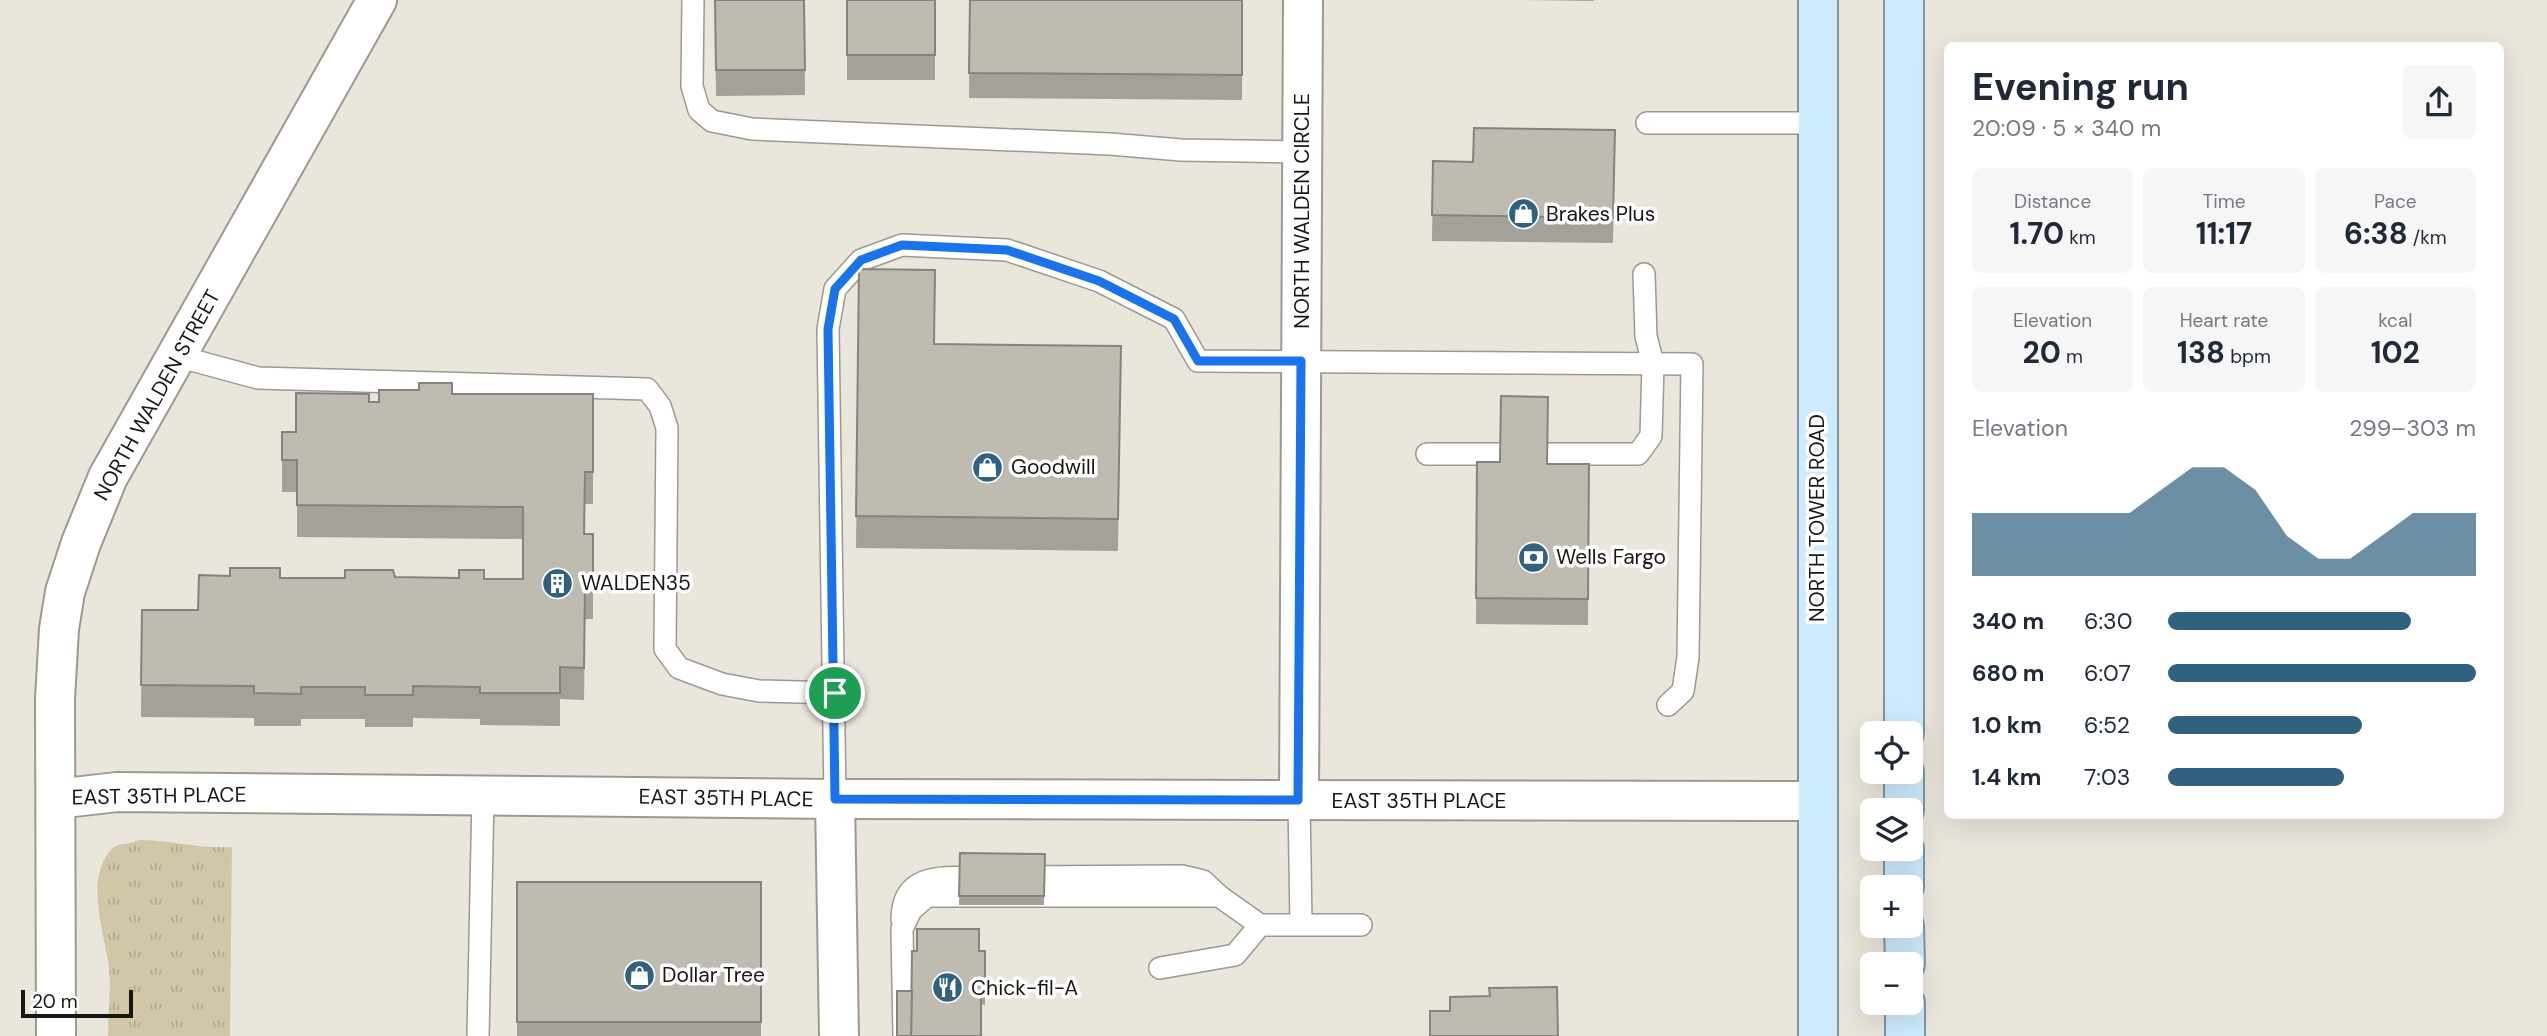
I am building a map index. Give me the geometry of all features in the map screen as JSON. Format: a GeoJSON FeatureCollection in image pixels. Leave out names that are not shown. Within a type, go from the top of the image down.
{"type":"FeatureCollection","features":[{"type":"Feature","properties":{"kind":"main road","name":"NORTH TOWER ROAD"},"geometry":{"type":"LineString","coordinates":[[1818,0],[1818,1036]]}},
{"type":"Feature","properties":{"kind":"main road"},"geometry":{"type":"LineString","coordinates":[[1904,0],[1904,721]]}},
{"type":"Feature","properties":{"kind":"main road"},"geometry":{"type":"LineString","coordinates":[[1905,1015],[1905,1036]]}},
{"type":"Feature","properties":{"kind":"street","name":"NORTH WALDEN STREET"},"geometry":{"type":"LineString","coordinates":[[56,1036],[55,699],[65,592],[81,543],[108,477],[377,0]]}},
{"type":"Feature","properties":{"kind":"street","name":"NORTH WALDEN CIRCLE"},"geometry":{"type":"LineString","coordinates":[[1298,800],[1303,0]]}},
{"type":"Feature","properties":{"kind":"street","name":"EAST 35TH PLACE"},"geometry":{"type":"LineString","coordinates":[[56,799],[117,792],[835,799],[1817,801]]}},
{"type":"Feature","properties":{"kind":"street"},"geometry":{"type":"LineString","coordinates":[[835,799],[839,1036]]}},
{"type":"Feature","properties":{"kind":"lane"},"geometry":{"type":"LineString","coordinates":[[693,0],[692,86],[699,110],[712,121],[752,129],[1181,150],[1302,152]]}},
{"type":"Feature","properties":{"kind":"lane"},"geometry":{"type":"LineString","coordinates":[[1647,123],[1818,123]]}},
{"type":"Feature","properties":{"kind":"lane"},"geometry":{"type":"LineString","coordinates":[[835,799],[828,329],[835,289],[861,260],[902,245],[1007,250],[1099,281],[1174,319],[1198,361],[1692,364],[1688,657],[1683,691],[1668,705]]}},
{"type":"Feature","properties":{"kind":"lane"},"geometry":{"type":"LineString","coordinates":[[1548,454],[1638,454],[1651,436],[1653,364],[1646,336],[1644,274]]}},
{"type":"Feature","properties":{"kind":"lane"},"geometry":{"type":"LineString","coordinates":[[177,356],[258,378],[647,389],[660,406],[667,428],[664,649],[680,668],[722,684],[759,691],[835,693]]}},
{"type":"Feature","properties":{"kind":"lane"},"geometry":{"type":"LineString","coordinates":[[1427,454],[1500,454]]}},
{"type":"Feature","properties":{"kind":"lane"},"geometry":{"type":"LineString","coordinates":[[478,1036],[483,796]]}},
{"type":"Feature","properties":{"kind":"lane"},"geometry":{"type":"LineString","coordinates":[[1298,800],[1301,924]]}},
{"type":"Feature","properties":{"kind":"lane"},"geometry":{"type":"LineString","coordinates":[[904,1036],[902,929],[911,910],[927,896],[1219,896],[1260,925],[1361,925]]}},
{"type":"Feature","properties":{"kind":"lane"},"geometry":{"type":"LineString","coordinates":[[1160,968],[1235,955],[1260,925]]}},
{"type":"Feature","properties":{"kind":"green space"},"geometry":{"type":"Polygon","coordinates":[[[139,840],[232,847],[230,1036],[108,1036],[110,979],[98,904],[99,876],[103,862],[113,848],[139,840]]]}},
{"type":"Feature","properties":{"kind":"building"},"geometry":{"type":"Polygon","coordinates":[[[715,0],[804,0],[805,70],[716,70],[715,0]]]}},
{"type":"Feature","properties":{"kind":"building"},"geometry":{"type":"Polygon","coordinates":[[[847,0],[935,0],[935,55],[847,55],[847,0]]]}},
{"type":"Feature","properties":{"kind":"building"},"geometry":{"type":"Polygon","coordinates":[[[970,0],[1242,0],[1242,75],[969,73],[970,0]]]}},
{"type":"Feature","properties":{"kind":"building","name":"Brakes Plus"},"geometry":{"type":"Polygon","coordinates":[[[1474,128],[1615,130],[1613,218],[1432,215],[1433,161],[1473,162],[1474,128]]]}},
{"type":"Feature","properties":{"kind":"building","name":"Goodwill"},"geometry":{"type":"Polygon","coordinates":[[[859,269],[935,270],[934,344],[1121,346],[1118,519],[856,516],[859,269]]]}},
{"type":"Feature","properties":{"kind":"building","name":"WALDEN35"},"geometry":{"type":"Polygon","coordinates":[[[419,383],[452,383],[452,394],[593,394],[593,472],[585,472],[584,534],[593,534],[593,587],[585,587],[584,668],[560,667],[560,693],[480,693],[480,687],[413,686],[413,695],[365,695],[365,687],[301,687],[301,694],[254,693],[254,686],[141,685],[142,610],[198,610],[199,575],[230,576],[230,568],[280,568],[280,578],[345,578],[345,570],[393,570],[395,577],[459,578],[459,570],[484,570],[484,579],[523,579],[523,507],[297,505],[297,460],[282,460],[282,432],[296,432],[296,393],[369,394],[369,402],[379,402],[379,390],[419,390],[419,383]]]}},
{"type":"Feature","properties":{"kind":"building","name":"Wells Fargo"},"geometry":{"type":"Polygon","coordinates":[[[1501,396],[1548,397],[1547,464],[1589,464],[1588,599],[1476,598],[1477,462],[1500,462],[1501,396]]]}},
{"type":"Feature","properties":{"kind":"building"},"geometry":{"type":"Polygon","coordinates":[[[960,853],[1045,854],[1044,896],[959,896],[960,853]]]}},
{"type":"Feature","properties":{"kind":"building","name":"Dollar Tree"},"geometry":{"type":"Polygon","coordinates":[[[517,882],[761,882],[761,1022],[517,1022],[517,882]]]}},
{"type":"Feature","properties":{"kind":"building","name":"Chick-fil-A"},"geometry":{"type":"Polygon","coordinates":[[[917,929],[979,929],[979,951],[985,951],[985,979],[981,979],[981,1036],[911,1036],[912,951],[917,951],[917,929]]]}},
{"type":"Feature","properties":{"kind":"building"},"geometry":{"type":"Polygon","coordinates":[[[1557,987],[1558,1036],[1430,1036],[1430,1011],[1450,1011],[1450,997],[1490,996],[1489,988],[1557,987]]]}},
{"type":"Feature","properties":{"kind":"building"},"geometry":{"type":"Polygon","coordinates":[[[897,991],[912,991],[911,1036],[897,1036],[897,991]]]}},
{"type":"Feature","properties":{"kind":"place","name":"Brakes Plus"},"geometry":{"type":"Point","coordinates":[1523,214]}},
{"type":"Feature","properties":{"kind":"place","name":"Goodwill"},"geometry":{"type":"Point","coordinates":[988,467]}},
{"type":"Feature","properties":{"kind":"place","name":"Wells Fargo"},"geometry":{"type":"Point","coordinates":[1533,557]}},
{"type":"Feature","properties":{"kind":"place","name":"WALDEN35"},"geometry":{"type":"Point","coordinates":[558,583]}},
{"type":"Feature","properties":{"kind":"place","name":"Dollar Tree"},"geometry":{"type":"Point","coordinates":[639,975]}},
{"type":"Feature","properties":{"kind":"place","name":"Chick-fil-A"},"geometry":{"type":"Point","coordinates":[948,988]}},
{"type":"Feature","properties":{"kind":"route"},"geometry":{"type":"LineString","coordinates":[[902,245],[1007,250],[1099,281],[1174,319],[1198,361],[1301,361],[1298,800],[835,799],[835,693],[828,329],[835,289],[861,260],[902,245]]}}]}
